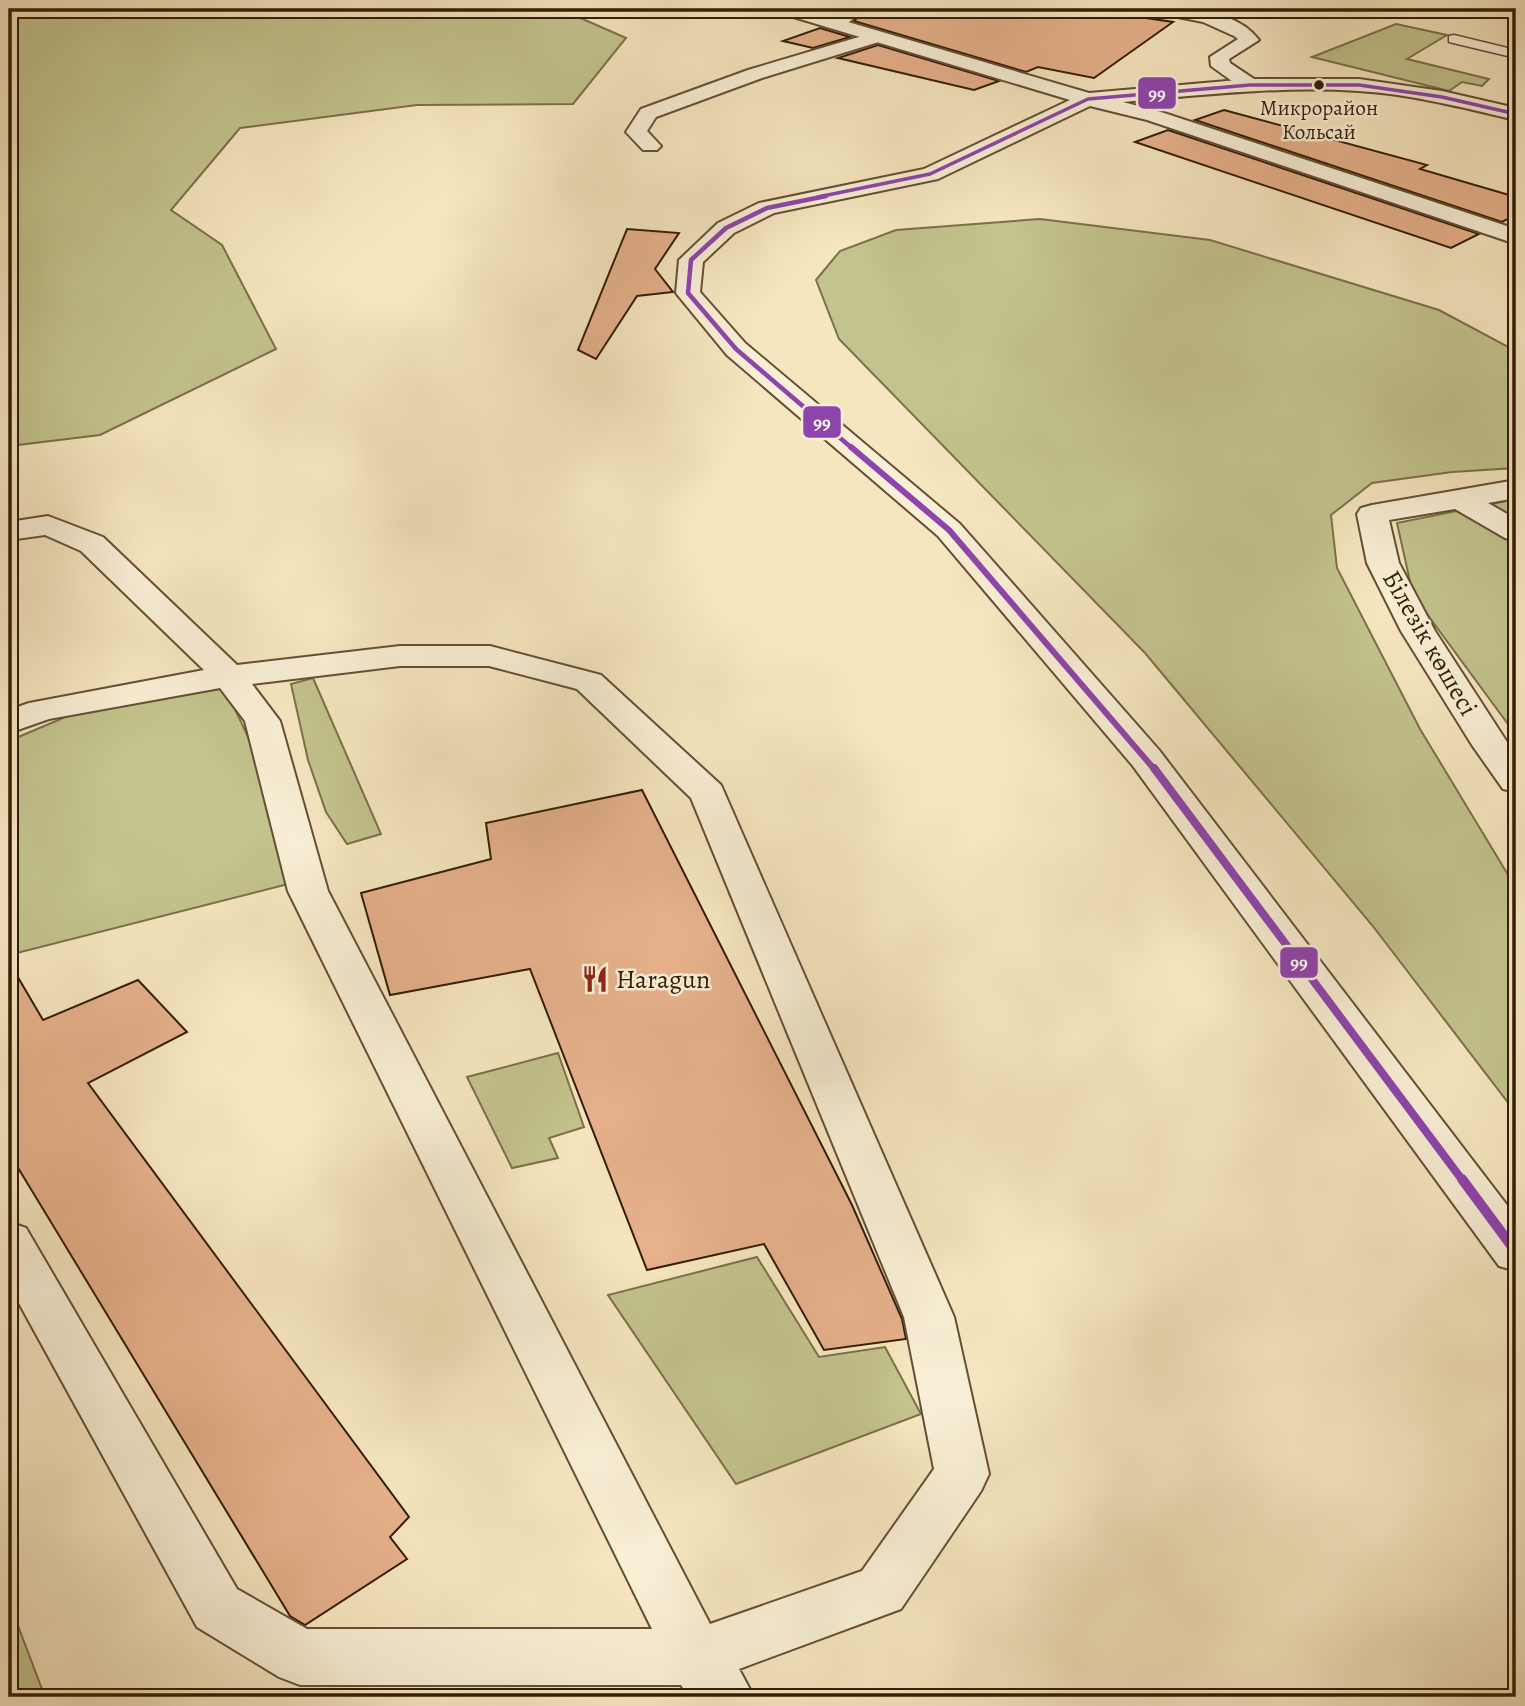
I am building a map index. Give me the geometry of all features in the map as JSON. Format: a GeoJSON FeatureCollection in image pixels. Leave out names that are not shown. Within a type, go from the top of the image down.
{"type":"FeatureCollection","features":[{"type":"Feature","properties":{"kind":"street"},"geometry":{"type":"LineString","coordinates":[[786,9],[837,16],[879,36],[1088,99],[1154,116],[1516,237]]}},
{"type":"Feature","properties":{"kind":"street"},"geometry":{"type":"LineString","coordinates":[[1164,9],[1203,16],[1236,27],[1250,40],[1220,57],[1222,66],[1250,85]]}},
{"type":"Feature","properties":{"kind":"street"},"geometry":{"type":"LineString","coordinates":[[650,146],[636,132],[648,113],[755,74],[879,36]]}},
{"type":"Feature","properties":{"kind":"street"},"geometry":{"type":"LineString","coordinates":[[1516,114],[1442,97],[1359,85],[1250,85],[1088,99],[930,174],[767,208],[726,228],[691,260],[688,293],[736,349],[958,540],[1146,758],[1516,1252]]}},
{"type":"Feature","properties":{"kind":"street","name":"Білезік көшесі"},"geometry":{"type":"LineString","coordinates":[[1516,489],[1372,514],[1382,563],[1418,631],[1490,746],[1516,780]]}},
{"type":"Feature","properties":{"kind":"street"},"geometry":{"type":"LineString","coordinates":[[1460,499],[1516,532]]}},
{"type":"Feature","properties":{"kind":"street"},"geometry":{"type":"LineString","coordinates":[[9,531],[48,524],[92,544],[229,676],[262,721],[308,891],[710,1677]]}},
{"type":"Feature","properties":{"kind":"street"},"geometry":{"type":"LineString","coordinates":[[9,722],[41,710],[229,676],[400,656],[490,656],[589,682],[708,793],[929,1317],[962,1474],[881,1590],[710,1677],[300,1657],[217,1608],[9,1241]]}},
{"type":"Feature","properties":{"kind":"lane"},"geometry":{"type":"LineString","coordinates":[[1454,39],[1516,54]]}},
{"type":"Feature","properties":{"kind":"green space"},"geometry":{"type":"Polygon","coordinates":[[[9,9],[560,9],[626,38],[573,104],[417,105],[240,128],[171,210],[222,245],[276,349],[100,435],[9,446],[9,9]]]}},
{"type":"Feature","properties":{"kind":"green space"},"geometry":{"type":"Polygon","coordinates":[[[1396,24],[1447,35],[1407,59],[1489,79],[1482,86],[1462,82],[1449,91],[1312,57],[1396,24]]]}},
{"type":"Feature","properties":{"kind":"green space"},"geometry":{"type":"Polygon","coordinates":[[[1040,219],[1210,240],[1439,310],[1516,351],[1516,468],[1452,472],[1372,483],[1331,515],[1337,568],[1420,729],[1516,888],[1516,1113],[1372,925],[1145,653],[839,339],[816,280],[840,251],[896,230],[1040,219]]]}},
{"type":"Feature","properties":{"kind":"green space"},"geometry":{"type":"Polygon","coordinates":[[[1516,499],[1516,735],[1413,595],[1397,523],[1516,499]]]}},
{"type":"Feature","properties":{"kind":"green space"},"geometry":{"type":"Polygon","coordinates":[[[313,678],[381,834],[347,844],[326,812],[308,760],[291,684],[313,678]]]}},
{"type":"Feature","properties":{"kind":"green space"},"geometry":{"type":"Polygon","coordinates":[[[225,688],[250,741],[292,883],[9,955],[9,741],[70,715],[225,688]]]}},
{"type":"Feature","properties":{"kind":"green space"},"geometry":{"type":"Polygon","coordinates":[[[558,1053],[584,1127],[549,1138],[558,1158],[512,1168],[467,1077],[558,1053]]]}},
{"type":"Feature","properties":{"kind":"green space"},"geometry":{"type":"Polygon","coordinates":[[[757,1257],[819,1357],[885,1347],[921,1414],[736,1484],[608,1295],[757,1257]]]}},
{"type":"Feature","properties":{"kind":"green space"},"geometry":{"type":"Polygon","coordinates":[[[9,1602],[45,1697],[9,1697],[9,1602]]]}},
{"type":"Feature","properties":{"kind":"building"},"geometry":{"type":"Polygon","coordinates":[[[850,9],[1085,9],[1173,22],[1094,78],[1038,67],[1026,72],[854,21],[857,18],[850,9]]]}},
{"type":"Feature","properties":{"kind":"building"},"geometry":{"type":"Polygon","coordinates":[[[820,28],[850,37],[813,48],[783,41],[820,28]]]}},
{"type":"Feature","properties":{"kind":"building"},"geometry":{"type":"Polygon","coordinates":[[[878,45],[999,81],[974,90],[838,58],[878,45]]]}},
{"type":"Feature","properties":{"kind":"building"},"geometry":{"type":"Polygon","coordinates":[[[1224,110],[1427,165],[1420,169],[1516,197],[1516,215],[1502,222],[1195,120],[1224,110]]]}},
{"type":"Feature","properties":{"kind":"building"},"geometry":{"type":"Polygon","coordinates":[[[1168,130],[1479,234],[1451,248],[1135,142],[1168,130]]]}},
{"type":"Feature","properties":{"kind":"building"},"geometry":{"type":"Polygon","coordinates":[[[627,229],[679,233],[655,269],[673,292],[637,296],[596,359],[578,350],[627,229]]]}},
{"type":"Feature","properties":{"kind":"building"},"geometry":{"type":"Polygon","coordinates":[[[642,790],[852,1205],[902,1319],[906,1339],[824,1350],[764,1244],[647,1270],[530,969],[390,995],[361,893],[491,859],[486,823],[642,790]]]}},
{"type":"Feature","properties":{"kind":"building"},"geometry":{"type":"Polygon","coordinates":[[[9,962],[43,1020],[138,980],[187,1032],[88,1083],[409,1517],[390,1537],[407,1559],[305,1625],[290,1616],[9,1153],[9,962]]]}},
{"type":"Feature","properties":{"kind":"transit line","name":"99"},"geometry":{"type":"LineString","coordinates":[[1516,114],[1442,97],[1359,85],[1250,85],[1088,99],[930,174],[767,208],[726,228],[691,260],[688,293],[736,349],[949,530],[1146,758],[1516,1252]]}},
{"type":"Feature","properties":{"kind":"place","name":"Микрорайон Кольсай"},"geometry":{"type":"Point","coordinates":[1319,85]}},
{"type":"Feature","properties":{"kind":"place","name":"Haragun"},"geometry":{"type":"Point","coordinates":[595,979]}}]}
